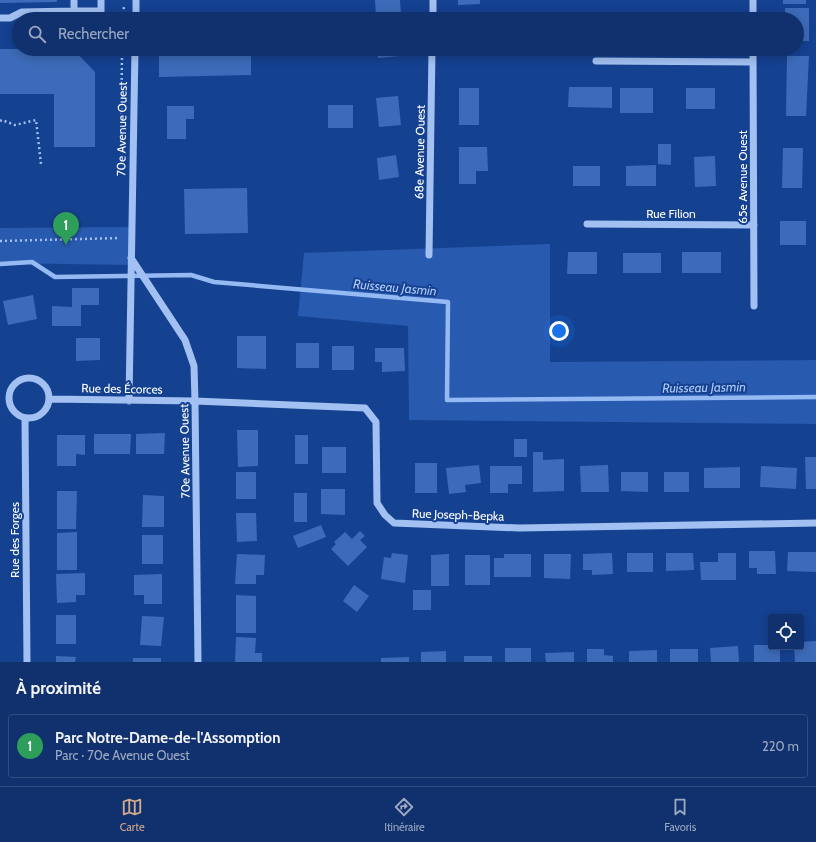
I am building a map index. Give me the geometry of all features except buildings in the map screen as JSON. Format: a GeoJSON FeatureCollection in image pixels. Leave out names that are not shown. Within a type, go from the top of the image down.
{"type":"FeatureCollection","features":[{"type":"Feature","properties":{"kind":"street"},"geometry":{"type":"LineString","coordinates":[[74,0],[74,11]]}},
{"type":"Feature","properties":{"kind":"street"},"geometry":{"type":"LineString","coordinates":[[22,12],[101,11],[101,0]]}},
{"type":"Feature","properties":{"kind":"street"},"geometry":{"type":"LineString","coordinates":[[136,0],[136,12]]}},
{"type":"Feature","properties":{"kind":"street"},"geometry":{"type":"LineString","coordinates":[[433,0],[433,12]]}},
{"type":"Feature","properties":{"kind":"street"},"geometry":{"type":"LineString","coordinates":[[752,0],[753,12]]}},
{"type":"Feature","properties":{"kind":"street"},"geometry":{"type":"LineString","coordinates":[[0,18],[12,17]]}},
{"type":"Feature","properties":{"kind":"street","name":"70e Avenue Ouest"},"geometry":{"type":"LineString","coordinates":[[128,400],[135,56]]}},
{"type":"Feature","properties":{"kind":"street","name":"68e Avenue Ouest"},"geometry":{"type":"LineString","coordinates":[[429,255],[432,56]]}},
{"type":"Feature","properties":{"kind":"street","name":"65e Avenue Ouest"},"geometry":{"type":"LineString","coordinates":[[753,56],[754,306]]}},
{"type":"Feature","properties":{"kind":"street"},"geometry":{"type":"LineString","coordinates":[[596,61],[753,62]]}},
{"type":"Feature","properties":{"kind":"street","name":"Rue Filion"},"geometry":{"type":"LineString","coordinates":[[587,224],[754,225]]}},
{"type":"Feature","properties":{"kind":"street","name":"70e Avenue Ouest"},"geometry":{"type":"LineString","coordinates":[[131,258],[185,340],[194,366],[198,662]]}},
{"type":"Feature","properties":{"kind":"street"},"geometry":{"type":"LineString","coordinates":[[26,377],[40,380],[46,386],[49,392],[49,400],[44,411],[39,416],[32,418],[25,418],[13,412],[8,402],[10,390],[13,384],[19,379],[26,377]]}},
{"type":"Feature","properties":{"kind":"street","name":"Rue des Écorces"},"geometry":{"type":"LineString","coordinates":[[49,400],[195,401]]}},
{"type":"Feature","properties":{"kind":"street","name":"Rue Joseph-Bepka"},"geometry":{"type":"LineString","coordinates":[[195,401],[365,408],[376,422],[377,503],[384,515],[394,523],[519,528],[816,524]]}},
{"type":"Feature","properties":{"kind":"street","name":"Rue des Forges"},"geometry":{"type":"LineString","coordinates":[[25,418],[27,662]]}},
{"type":"Feature","properties":{"kind":"path"},"geometry":{"type":"LineString","coordinates":[[123,12],[124,0]]}},
{"type":"Feature","properties":{"kind":"path","name":"70e Avenue Ouest"},"geometry":{"type":"LineString","coordinates":[[121,151],[122,56]]}},
{"type":"Feature","properties":{"kind":"path"},"geometry":{"type":"LineString","coordinates":[[0,122],[2,120],[15,125],[36,120],[41,164]]}},
{"type":"Feature","properties":{"kind":"path"},"geometry":{"type":"LineString","coordinates":[[0,241],[120,238],[120,230]]}},
{"type":"Feature","properties":{"kind":"shaded area"},"geometry":{"type":"Polygon","coordinates":[[[131,227],[131,265],[0,263],[0,228],[131,227]]]}},
{"type":"Feature","properties":{"kind":"shaded area"},"geometry":{"type":"Polygon","coordinates":[[[550,244],[550,362],[816,360],[816,424],[409,420],[408,326],[298,316],[304,253],[550,244]]]}},
{"type":"Feature","properties":{"kind":"waterway","name":"Ruisseau Jasmin"},"geometry":{"type":"LineString","coordinates":[[0,264],[32,262],[55,277],[191,275],[214,282],[448,302],[447,400],[816,397]]}},
{"type":"Feature","properties":{"kind":"place","name":"Parc Notre-Dame-de-l'Assomption"},"geometry":{"type":"Point","coordinates":[66,245]}}]}
